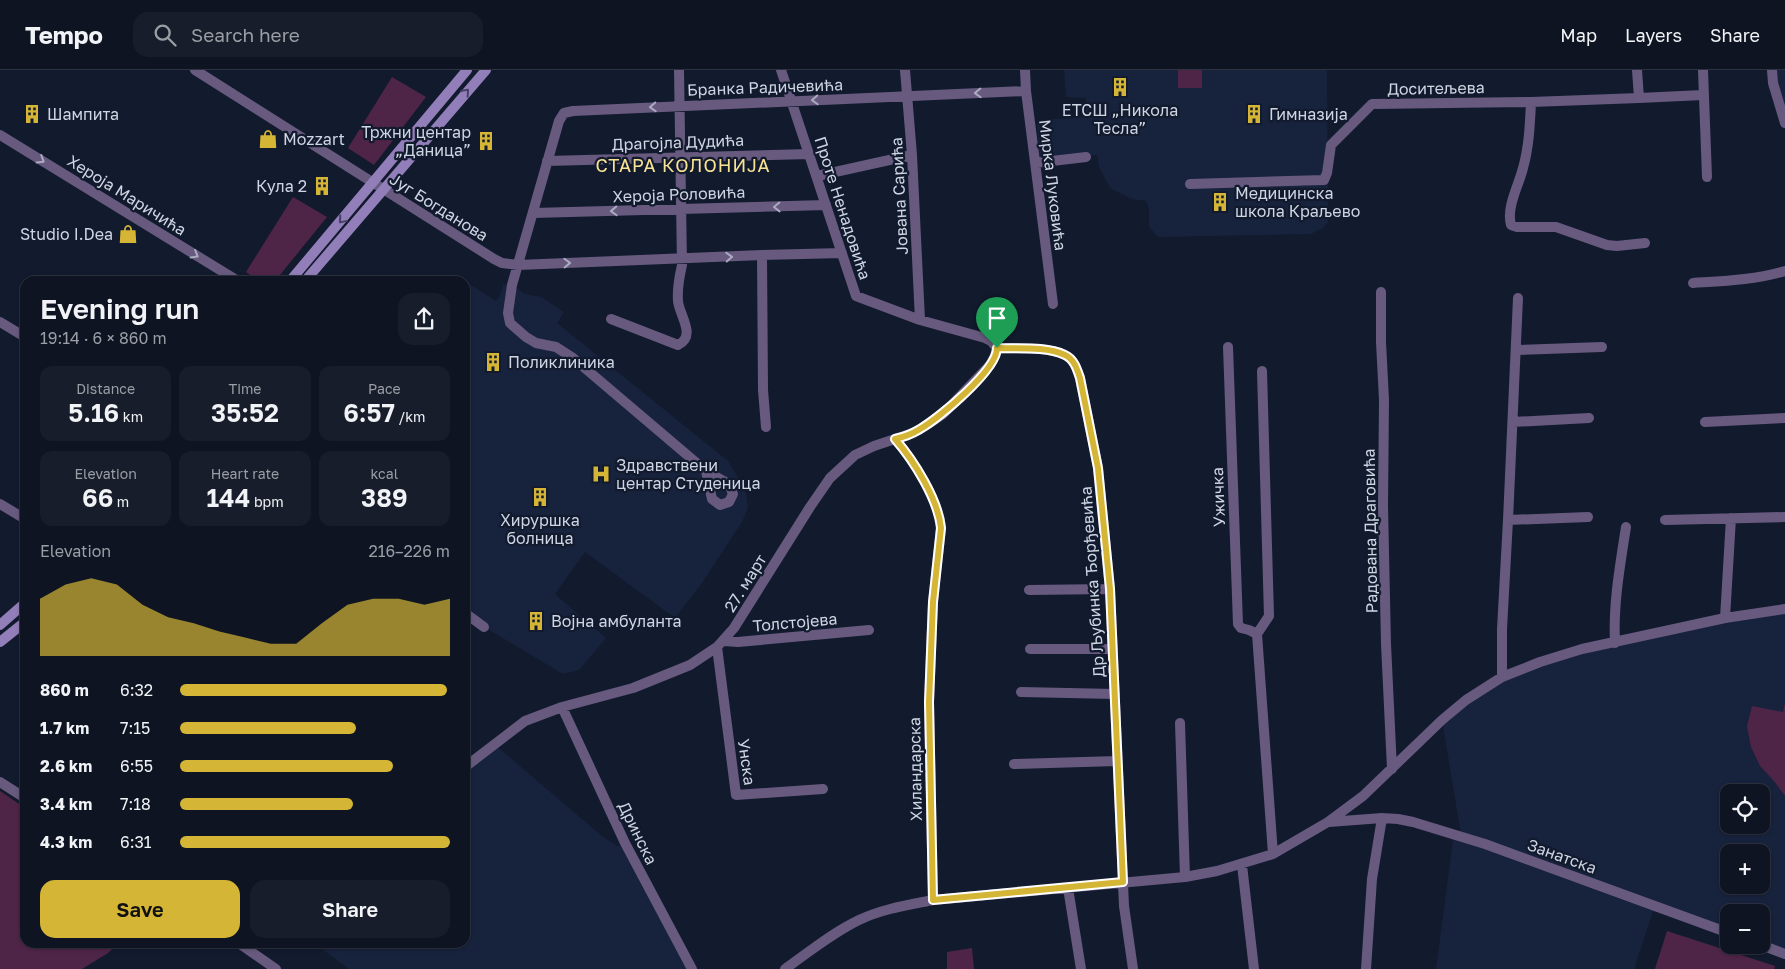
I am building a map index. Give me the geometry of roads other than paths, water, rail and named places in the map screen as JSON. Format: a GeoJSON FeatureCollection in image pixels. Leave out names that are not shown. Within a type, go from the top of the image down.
{"type":"FeatureCollection","features":[{"type":"Feature","properties":{"kind":"main road"},"geometry":{"type":"LineString","coordinates":[[309,276],[467,70]]}},
{"type":"Feature","properties":{"kind":"main road"},"geometry":{"type":"LineString","coordinates":[[295,276],[486,70]]}},
{"type":"Feature","properties":{"kind":"main road"},"geometry":{"type":"LineString","coordinates":[[0,625],[20,608]]}},
{"type":"Feature","properties":{"kind":"main road"},"geometry":{"type":"LineString","coordinates":[[0,642],[20,626]]}},
{"type":"Feature","properties":{"kind":"street","name":"Југ Богданова"},"geometry":{"type":"LineString","coordinates":[[195,70],[502,263],[518,265],[762,255],[842,254]]}},
{"type":"Feature","properties":{"kind":"street"},"geometry":{"type":"LineString","coordinates":[[611,319],[678,345],[682,343],[687,335],[687,329],[678,305],[678,282],[681,268],[679,70]]}},
{"type":"Feature","properties":{"kind":"street","name":"Проте Ненадовића"},"geometry":{"type":"LineString","coordinates":[[781,70],[856,296],[920,320],[985,338],[997,348]]}},
{"type":"Feature","properties":{"kind":"street","name":"Јована Сарића"},"geometry":{"type":"LineString","coordinates":[[905,70],[912,155],[920,320]]}},
{"type":"Feature","properties":{"kind":"street","name":"Мирка Луковића"},"geometry":{"type":"LineString","coordinates":[[1025,70],[1026,91],[1053,304]]}},
{"type":"Feature","properties":{"kind":"street"},"geometry":{"type":"LineString","coordinates":[[1637,70],[1638,98]]}},
{"type":"Feature","properties":{"kind":"street"},"geometry":{"type":"LineString","coordinates":[[1703,70],[1706,177]]}},
{"type":"Feature","properties":{"kind":"street"},"geometry":{"type":"LineString","coordinates":[[1772,70],[1785,122]]}},
{"type":"Feature","properties":{"kind":"street","name":"Бранка Радичевића"},"geometry":{"type":"LineString","coordinates":[[547,161],[558,121],[564,113],[573,111],[1026,91]]}},
{"type":"Feature","properties":{"kind":"street","name":"Доситељева"},"geometry":{"type":"LineString","coordinates":[[1190,184],[1324,180],[1327,174],[1331,145],[1372,104],[1531,102],[1703,94]]}},
{"type":"Feature","properties":{"kind":"street"},"geometry":{"type":"LineString","coordinates":[[1531,102],[1530,128],[1524,167],[1510,213],[1511,225],[1517,227],[1556,227],[1607,245],[1645,243]]}},
{"type":"Feature","properties":{"kind":"street","name":"Хероја Маричића"},"geometry":{"type":"LineString","coordinates":[[0,135],[230,276]]}},
{"type":"Feature","properties":{"kind":"street","name":"Драгојла Дудића"},"geometry":{"type":"LineString","coordinates":[[547,161],[809,154]]}},
{"type":"Feature","properties":{"kind":"street"},"geometry":{"type":"LineString","coordinates":[[817,176],[912,155]]}},
{"type":"Feature","properties":{"kind":"street"},"geometry":{"type":"LineString","coordinates":[[1035,163],[1086,157]]}},
{"type":"Feature","properties":{"kind":"street"},"geometry":{"type":"LineString","coordinates":[[547,161],[508,305],[510,322],[526,337],[536,343],[556,347],[573,358],[706,471]]}},
{"type":"Feature","properties":{"kind":"street","name":"Хероја Роловића"},"geometry":{"type":"LineString","coordinates":[[534,213],[826,205]]}},
{"type":"Feature","properties":{"kind":"street"},"geometry":{"type":"LineString","coordinates":[[762,255],[763,390],[766,427]]}},
{"type":"Feature","properties":{"kind":"street"},"geometry":{"type":"LineString","coordinates":[[1693,283],[1739,280],[1785,271]]}},
{"type":"Feature","properties":{"kind":"street","name":"Радована Драговића"},"geometry":{"type":"LineString","coordinates":[[1382,292],[1383,505],[1392,769]]}},
{"type":"Feature","properties":{"kind":"street"},"geometry":{"type":"LineString","coordinates":[[1502,677],[1502,629],[1518,298]]}},
{"type":"Feature","properties":{"kind":"street"},"geometry":{"type":"LineString","coordinates":[[0,322],[20,334]]}},
{"type":"Feature","properties":{"kind":"street","name":"Ужичка"},"geometry":{"type":"LineString","coordinates":[[1228,347],[1238,624],[1241,628],[1257,634]]}},
{"type":"Feature","properties":{"kind":"street"},"geometry":{"type":"LineString","coordinates":[[1516,350],[1602,347]]}},
{"type":"Feature","properties":{"kind":"street","name":"27. март"},"geometry":{"type":"LineString","coordinates":[[470,763],[525,721],[562,707],[633,688],[690,665],[720,644],[739,621],[810,506],[830,478],[855,455],[919,430],[943,414],[990,365],[997,348]]}},
{"type":"Feature","properties":{"kind":"street","name":"Др Љубинка Ђорђевића"},"geometry":{"type":"LineString","coordinates":[[997,348],[1047,350],[1066,355],[1077,367],[1098,468],[1110,589],[1123,882],[1126,930],[1133,969]]}},
{"type":"Feature","properties":{"kind":"street"},"geometry":{"type":"LineString","coordinates":[[1262,371],[1269,616],[1257,634],[1273,854]]}},
{"type":"Feature","properties":{"kind":"street"},"geometry":{"type":"LineString","coordinates":[[1513,422],[1589,418]]}},
{"type":"Feature","properties":{"kind":"street"},"geometry":{"type":"LineString","coordinates":[[1705,422],[1785,418]]}},
{"type":"Feature","properties":{"kind":"street","name":"Хиландарска"},"geometry":{"type":"LineString","coordinates":[[895,439],[903,448],[929,490],[940,518],[941,528],[933,602],[929,702],[933,900]]}},
{"type":"Feature","properties":{"kind":"street"},"geometry":{"type":"LineString","coordinates":[[0,504],[20,517]]}},
{"type":"Feature","properties":{"kind":"street"},"geometry":{"type":"LineString","coordinates":[[1508,520],[1588,517]]}},
{"type":"Feature","properties":{"kind":"street"},"geometry":{"type":"LineString","coordinates":[[1664,520],[1785,517]]}},
{"type":"Feature","properties":{"kind":"street"},"geometry":{"type":"LineString","coordinates":[[1725,618],[1731,518]]}},
{"type":"Feature","properties":{"kind":"street"},"geometry":{"type":"LineString","coordinates":[[1615,643],[1614,618],[1626,527]]}},
{"type":"Feature","properties":{"kind":"street"},"geometry":{"type":"LineString","coordinates":[[1029,590],[1110,589]]}},
{"type":"Feature","properties":{"kind":"street"},"geometry":{"type":"LineString","coordinates":[[785,969],[821,942],[860,920],[886,910],[933,900],[1185,877],[1242,865],[1273,854],[1328,822],[1353,803],[1392,769],[1442,720],[1466,700],[1502,677],[1540,662],[1582,649],[1725,618],[1785,609]]}},
{"type":"Feature","properties":{"kind":"street"},"geometry":{"type":"LineString","coordinates":[[470,617],[484,627]]}},
{"type":"Feature","properties":{"kind":"street","name":"Толстојева"},"geometry":{"type":"LineString","coordinates":[[720,644],[869,630]]}},
{"type":"Feature","properties":{"kind":"street","name":"Унска"},"geometry":{"type":"LineString","coordinates":[[720,644],[736,795],[823,789]]}},
{"type":"Feature","properties":{"kind":"street"},"geometry":{"type":"LineString","coordinates":[[1030,649],[1113,649]]}},
{"type":"Feature","properties":{"kind":"street"},"geometry":{"type":"LineString","coordinates":[[1021,692],[1115,694]]}},
{"type":"Feature","properties":{"kind":"street","name":"Дринска"},"geometry":{"type":"LineString","coordinates":[[562,707],[625,843],[692,969]]}},
{"type":"Feature","properties":{"kind":"street"},"geometry":{"type":"LineString","coordinates":[[1180,723],[1185,877]]}},
{"type":"Feature","properties":{"kind":"street"},"geometry":{"type":"LineString","coordinates":[[1014,764],[1117,761]]}},
{"type":"Feature","properties":{"kind":"street"},"geometry":{"type":"LineString","coordinates":[[0,782],[20,795]]}},
{"type":"Feature","properties":{"kind":"street"},"geometry":{"type":"LineString","coordinates":[[1353,803],[1358,817],[1364,819]]}},
{"type":"Feature","properties":{"kind":"street"},"geometry":{"type":"LineString","coordinates":[[1366,969],[1372,880],[1382,818]]}},
{"type":"Feature","properties":{"kind":"street","name":"Занатска"},"geometry":{"type":"LineString","coordinates":[[1328,822],[1382,818],[1413,822],[1486,844],[1720,930]]}},
{"type":"Feature","properties":{"kind":"street"},"geometry":{"type":"LineString","coordinates":[[1242,865],[1254,969]]}},
{"type":"Feature","properties":{"kind":"street"},"geometry":{"type":"LineString","coordinates":[[1068,888],[1081,969]]}},
{"type":"Feature","properties":{"kind":"street"},"geometry":{"type":"LineString","coordinates":[[246,948],[276,969]]}},
{"type":"Feature","properties":{"kind":"street"},"geometry":{"type":"LineString","coordinates":[[1770,948],[1785,954]]}},
{"type":"Feature","properties":{"kind":"place","name":"ЕТСШ „Никола Тесла”"},"geometry":{"type":"Point","coordinates":[1120,87]}},
{"type":"Feature","properties":{"kind":"place","name":"Шампита"},"geometry":{"type":"Point","coordinates":[32,114]}},
{"type":"Feature","properties":{"kind":"place","name":"Гимназија"},"geometry":{"type":"Point","coordinates":[1254,114]}},
{"type":"Feature","properties":{"kind":"place","name":"Mozzart"},"geometry":{"type":"Point","coordinates":[268,139]}},
{"type":"Feature","properties":{"kind":"place","name":"Тржни центар „Даница”"},"geometry":{"type":"Point","coordinates":[486,141]}},
{"type":"Feature","properties":{"kind":"place","name":"Кула 2"},"geometry":{"type":"Point","coordinates":[322,186]}},
{"type":"Feature","properties":{"kind":"place","name":"Медицинска школа Краљево"},"geometry":{"type":"Point","coordinates":[1220,202]}},
{"type":"Feature","properties":{"kind":"place","name":"Studio I.Dea"},"geometry":{"type":"Point","coordinates":[128,234]}},
{"type":"Feature","properties":{"kind":"place","name":"Поликлиника"},"geometry":{"type":"Point","coordinates":[493,362]}},
{"type":"Feature","properties":{"kind":"place","name":"Здравствени центар Студеница"},"geometry":{"type":"Point","coordinates":[601,474]}},
{"type":"Feature","properties":{"kind":"place","name":"Хируршка болница"},"geometry":{"type":"Point","coordinates":[540,497]}},
{"type":"Feature","properties":{"kind":"place","name":"Војна амбуланта"},"geometry":{"type":"Point","coordinates":[536,621]}},
{"type":"Feature","properties":{"kind":"district","name":"СТАРА КОЛОНИЈА"},"geometry":{"type":"Point","coordinates":[683,166]}}]}
